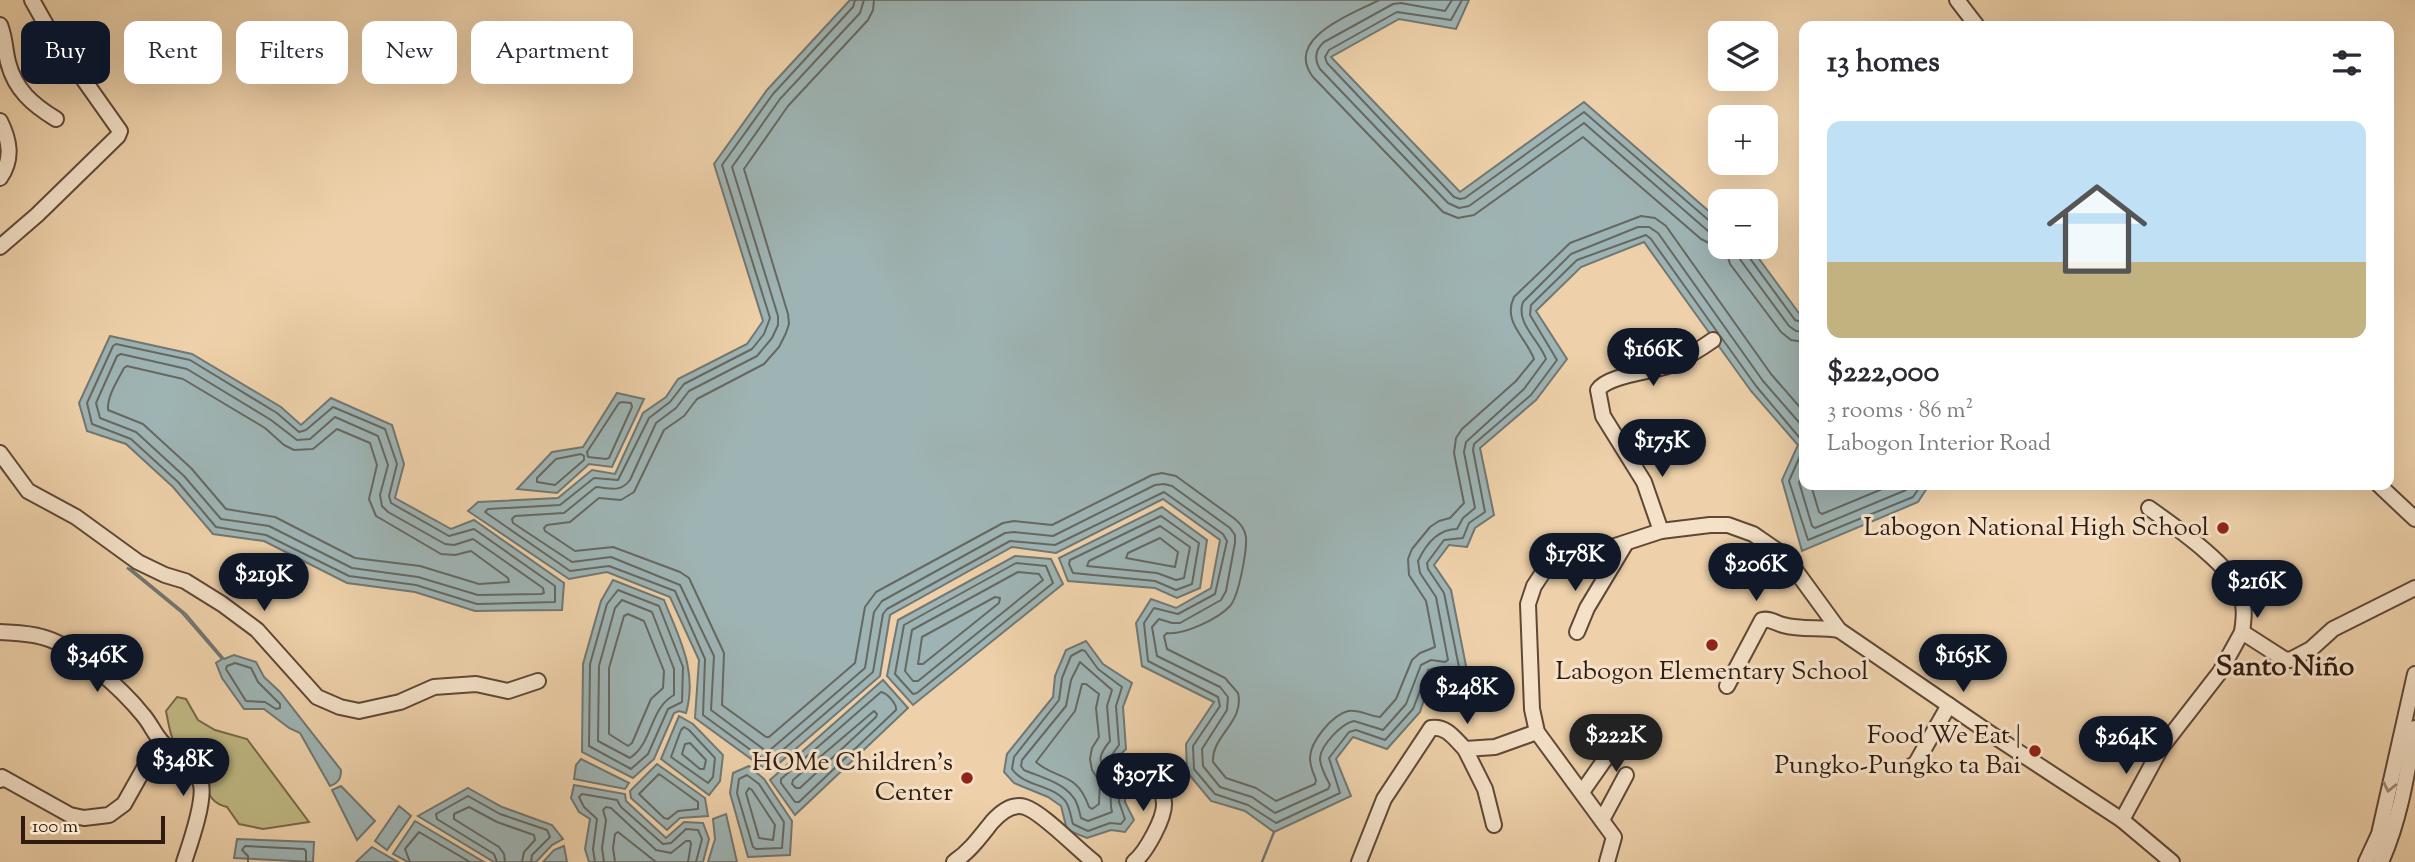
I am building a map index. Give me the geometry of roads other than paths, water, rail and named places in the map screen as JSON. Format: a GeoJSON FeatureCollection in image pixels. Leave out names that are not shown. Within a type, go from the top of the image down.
{"type":"FeatureCollection","features":[{"type":"Feature","properties":{"kind":"street"},"geometry":{"type":"LineString","coordinates":[[0,247],[86,168],[120,131],[50,32],[32,0]]}},
{"type":"Feature","properties":{"kind":"street"},"geometry":{"type":"LineString","coordinates":[[1957,0],[1973,21]]}},
{"type":"Feature","properties":{"kind":"street"},"geometry":{"type":"LineString","coordinates":[[0,25],[9,65],[22,94],[36,107],[56,119]]}},
{"type":"Feature","properties":{"kind":"street"},"geometry":{"type":"LineString","coordinates":[[0,121],[9,146],[9,165],[0,178]]}},
{"type":"Feature","properties":{"kind":"street"},"geometry":{"type":"LineString","coordinates":[[1661,531],[1644,481],[1603,416],[1598,390],[1613,380],[1667,366],[1694,354],[1713,340]]}},
{"type":"Feature","properties":{"kind":"street"},"geometry":{"type":"LineString","coordinates":[[0,453],[28,491],[76,517],[138,562],[185,581],[222,604],[257,630],[317,697],[340,707],[354,711],[390,704],[434,687],[477,684],[508,691],[538,681]]}},
{"type":"Feature","properties":{"kind":"street"},"geometry":{"type":"LineString","coordinates":[[2384,490],[2415,519]]}},
{"type":"Feature","properties":{"kind":"street"},"geometry":{"type":"LineString","coordinates":[[2122,820],[2161,748],[2220,672],[2242,632],[2245,613],[2240,591],[2219,564],[2149,508]]}},
{"type":"Feature","properties":{"kind":"street"},"geometry":{"type":"LineString","coordinates":[[1607,862],[1614,837],[1537,732],[1532,709],[1528,604],[1534,586],[1553,562],[1661,531],[1719,525],[1753,534],[1785,556],[1839,630],[2122,820],[2172,862]]}},
{"type":"Feature","properties":{"kind":"street"},"geometry":{"type":"LineString","coordinates":[[1577,632],[1587,608],[1626,542]]}},
{"type":"Feature","properties":{"kind":"street"},"geometry":{"type":"LineString","coordinates":[[2242,632],[2284,659],[2290,660],[2311,649],[2333,629],[2415,588]]}},
{"type":"Feature","properties":{"kind":"street"},"geometry":{"type":"LineString","coordinates":[[1727,686],[1762,620],[1767,619],[1795,628],[1839,630]]}},
{"type":"Feature","properties":{"kind":"street"},"geometry":{"type":"LineString","coordinates":[[0,632],[42,636],[75,654],[105,677],[134,705],[160,740],[198,777],[201,786],[199,806],[184,862]]}},
{"type":"Feature","properties":{"kind":"street"},"geometry":{"type":"LineString","coordinates":[[2367,862],[2379,834],[2415,674]]}},
{"type":"Feature","properties":{"kind":"street"},"geometry":{"type":"LineString","coordinates":[[1910,767],[1916,763],[1949,705]]}},
{"type":"Feature","properties":{"kind":"street"},"geometry":{"type":"LineString","coordinates":[[1359,862],[1384,799],[1431,728],[1440,727],[1448,731],[1465,749],[1485,789],[1494,825]]}},
{"type":"Feature","properties":{"kind":"street"},"geometry":{"type":"LineString","coordinates":[[2381,862],[2394,828],[2415,728]]}},
{"type":"Feature","properties":{"kind":"street"},"geometry":{"type":"LineString","coordinates":[[1465,749],[1495,747],[1537,732]]}},
{"type":"Feature","properties":{"kind":"street"},"geometry":{"type":"LineString","coordinates":[[1582,792],[1622,735]]}},
{"type":"Feature","properties":{"kind":"street"},"geometry":{"type":"LineString","coordinates":[[1,778],[70,815],[84,818],[109,815],[124,804],[160,740]]}},
{"type":"Feature","properties":{"kind":"street"},"geometry":{"type":"LineString","coordinates":[[1135,862],[1152,835],[1164,806],[1157,770]]}},
{"type":"Feature","properties":{"kind":"street"},"geometry":{"type":"LineString","coordinates":[[1602,820],[1626,775]]}},
{"type":"Feature","properties":{"kind":"street"},"geometry":{"type":"LineString","coordinates":[[954,862],[979,840],[1002,813],[1016,806],[1026,807],[1063,834],[1094,862]]}},
{"type":"Feature","properties":{"kind":"water"},"geometry":{"type":"Polygon","coordinates":[[[850,0],[1469,0],[1456,29],[1399,19],[1331,57],[1460,192],[1584,102],[1708,210],[1708,259],[1759,259],[1799,313],[1799,490],[1926,490],[1918,502],[1802,551],[1782,480],[1798,445],[1751,391],[1644,242],[1581,267],[1536,311],[1567,359],[1536,400],[1480,448],[1494,515],[1475,528],[1467,547],[1449,545],[1434,565],[1451,590],[1470,686],[1432,675],[1420,712],[1387,749],[1353,737],[1336,759],[1351,796],[1274,832],[1245,811],[1211,801],[1187,772],[1186,744],[1214,702],[1142,666],[1136,623],[1151,599],[1176,608],[1211,588],[1220,540],[1163,499],[1056,553],[1012,547],[890,615],[880,676],[769,772],[695,718],[699,660],[670,597],[607,572],[569,579],[468,511],[478,502],[558,498],[592,470],[615,474],[643,413],[666,397],[678,379],[747,344],[763,321],[714,164],[767,90],[850,0]]]}},
{"type":"Feature","properties":{"kind":"water"},"geometry":{"type":"Polygon","coordinates":[[[110,336],[192,354],[281,407],[301,425],[331,398],[392,425],[404,464],[395,498],[451,529],[474,520],[564,583],[562,610],[475,611],[415,592],[347,583],[264,541],[213,534],[173,487],[126,444],[87,431],[79,403],[110,336]]]}},
{"type":"Feature","properties":{"kind":"water"},"geometry":{"type":"Polygon","coordinates":[[[617,393],[644,399],[612,467],[589,464],[557,493],[517,489],[552,452],[583,447],[617,393]]]}},
{"type":"Feature","properties":{"kind":"water"},"geometry":{"type":"Polygon","coordinates":[[[1162,507],[1207,540],[1200,588],[1177,598],[1155,588],[1068,581],[1059,558],[1162,507]]]}},
{"type":"Feature","properties":{"kind":"water"},"geometry":{"type":"Polygon","coordinates":[[[1015,556],[1051,559],[1063,584],[913,705],[887,676],[898,620],[1015,556]]]}},
{"type":"Feature","properties":{"kind":"water"},"geometry":{"type":"Polygon","coordinates":[[[127,568],[186,614],[224,659],[234,655],[256,662],[264,677],[280,692],[341,770],[337,782],[330,786],[300,733],[264,709],[244,709],[222,678],[216,663],[222,659],[182,613],[127,568]]]}},
{"type":"Feature","properties":{"kind":"water"},"geometry":{"type":"Polygon","coordinates":[[[613,580],[664,600],[681,641],[690,683],[686,713],[674,713],[654,759],[633,778],[582,752],[583,664],[601,601],[613,580]]]}},
{"type":"Feature","properties":{"kind":"water"},"geometry":{"type":"Polygon","coordinates":[[[1086,641],[1103,664],[1132,683],[1123,707],[1126,749],[1116,759],[1127,774],[1125,802],[1134,820],[1125,832],[1111,830],[1087,838],[1067,830],[1061,806],[1048,797],[1014,783],[1004,772],[1007,754],[1053,697],[1055,676],[1066,650],[1086,641]]]}},
{"type":"Feature","properties":{"kind":"water"},"geometry":{"type":"Polygon","coordinates":[[[883,680],[908,708],[795,815],[770,780],[883,680]]]}},
{"type":"Feature","properties":{"kind":"water"},"geometry":{"type":"Polygon","coordinates":[[[679,716],[693,724],[723,755],[720,781],[709,795],[661,759],[679,716]]]}},
{"type":"Feature","properties":{"kind":"water"},"geometry":{"type":"Polygon","coordinates":[[[581,759],[629,783],[625,789],[574,779],[576,765],[581,759]]]}},
{"type":"Feature","properties":{"kind":"water"},"geometry":{"type":"Polygon","coordinates":[[[657,764],[705,798],[708,816],[680,818],[667,830],[631,798],[630,791],[657,764]]]}},
{"type":"Feature","properties":{"kind":"water"},"geometry":{"type":"Polygon","coordinates":[[[749,766],[764,779],[792,821],[790,855],[748,857],[730,793],[733,773],[749,766]]]}},
{"type":"Feature","properties":{"kind":"water"},"geometry":{"type":"Polygon","coordinates":[[[574,785],[625,794],[626,801],[666,838],[684,822],[703,823],[709,839],[703,862],[589,862],[585,849],[590,819],[579,812],[571,798],[574,785]]]}},
{"type":"Feature","properties":{"kind":"water"},"geometry":{"type":"Polygon","coordinates":[[[341,786],[375,821],[357,840],[332,790],[341,786]]]}},
{"type":"Feature","properties":{"kind":"water"},"geometry":{"type":"Polygon","coordinates":[[[468,788],[502,807],[552,825],[563,839],[552,845],[536,862],[494,862],[418,816],[468,788]]]}},
{"type":"Feature","properties":{"kind":"water"},"geometry":{"type":"Polygon","coordinates":[[[399,806],[411,816],[387,850],[375,841],[399,806]]]}},
{"type":"Feature","properties":{"kind":"water"},"geometry":{"type":"Polygon","coordinates":[[[726,814],[737,862],[708,862],[715,839],[713,819],[726,814]]]}},
{"type":"Feature","properties":{"kind":"water"},"geometry":{"type":"Polygon","coordinates":[[[415,821],[484,862],[408,862],[393,854],[415,821]]]}},
{"type":"Feature","properties":{"kind":"water"},"geometry":{"type":"Polygon","coordinates":[[[237,839],[314,842],[313,862],[234,858],[237,839]]]}},
{"type":"Feature","properties":{"kind":"water"},"geometry":{"type":"Polygon","coordinates":[[[564,846],[567,862],[543,862],[554,850],[564,846]]]}},
{"type":"Feature","properties":{"kind":"water"},"geometry":{"type":"Polygon","coordinates":[[[372,847],[398,862],[356,862],[372,847]]]}},
{"type":"Feature","properties":{"kind":"waterway"},"geometry":{"type":"LineString","coordinates":[[1262,862],[1274,832]]}},
{"type":"Feature","properties":{"kind":"place","name":"Labogon National High School"},"geometry":{"type":"Point","coordinates":[2223,528]}},
{"type":"Feature","properties":{"kind":"place","name":"Labogon Elementary School"},"geometry":{"type":"Point","coordinates":[1712,645]}},
{"type":"Feature","properties":{"kind":"place","name":"Food We Eat | Pungko-Pungko ta Bai"},"geometry":{"type":"Point","coordinates":[2035,751]}},
{"type":"Feature","properties":{"kind":"place","name":"HOMe Children's Center"},"geometry":{"type":"Point","coordinates":[967,778]}},
{"type":"Feature","properties":{"kind":"district","name":"Santo Niño"},"geometry":{"type":"Point","coordinates":[2285,668]}}]}
